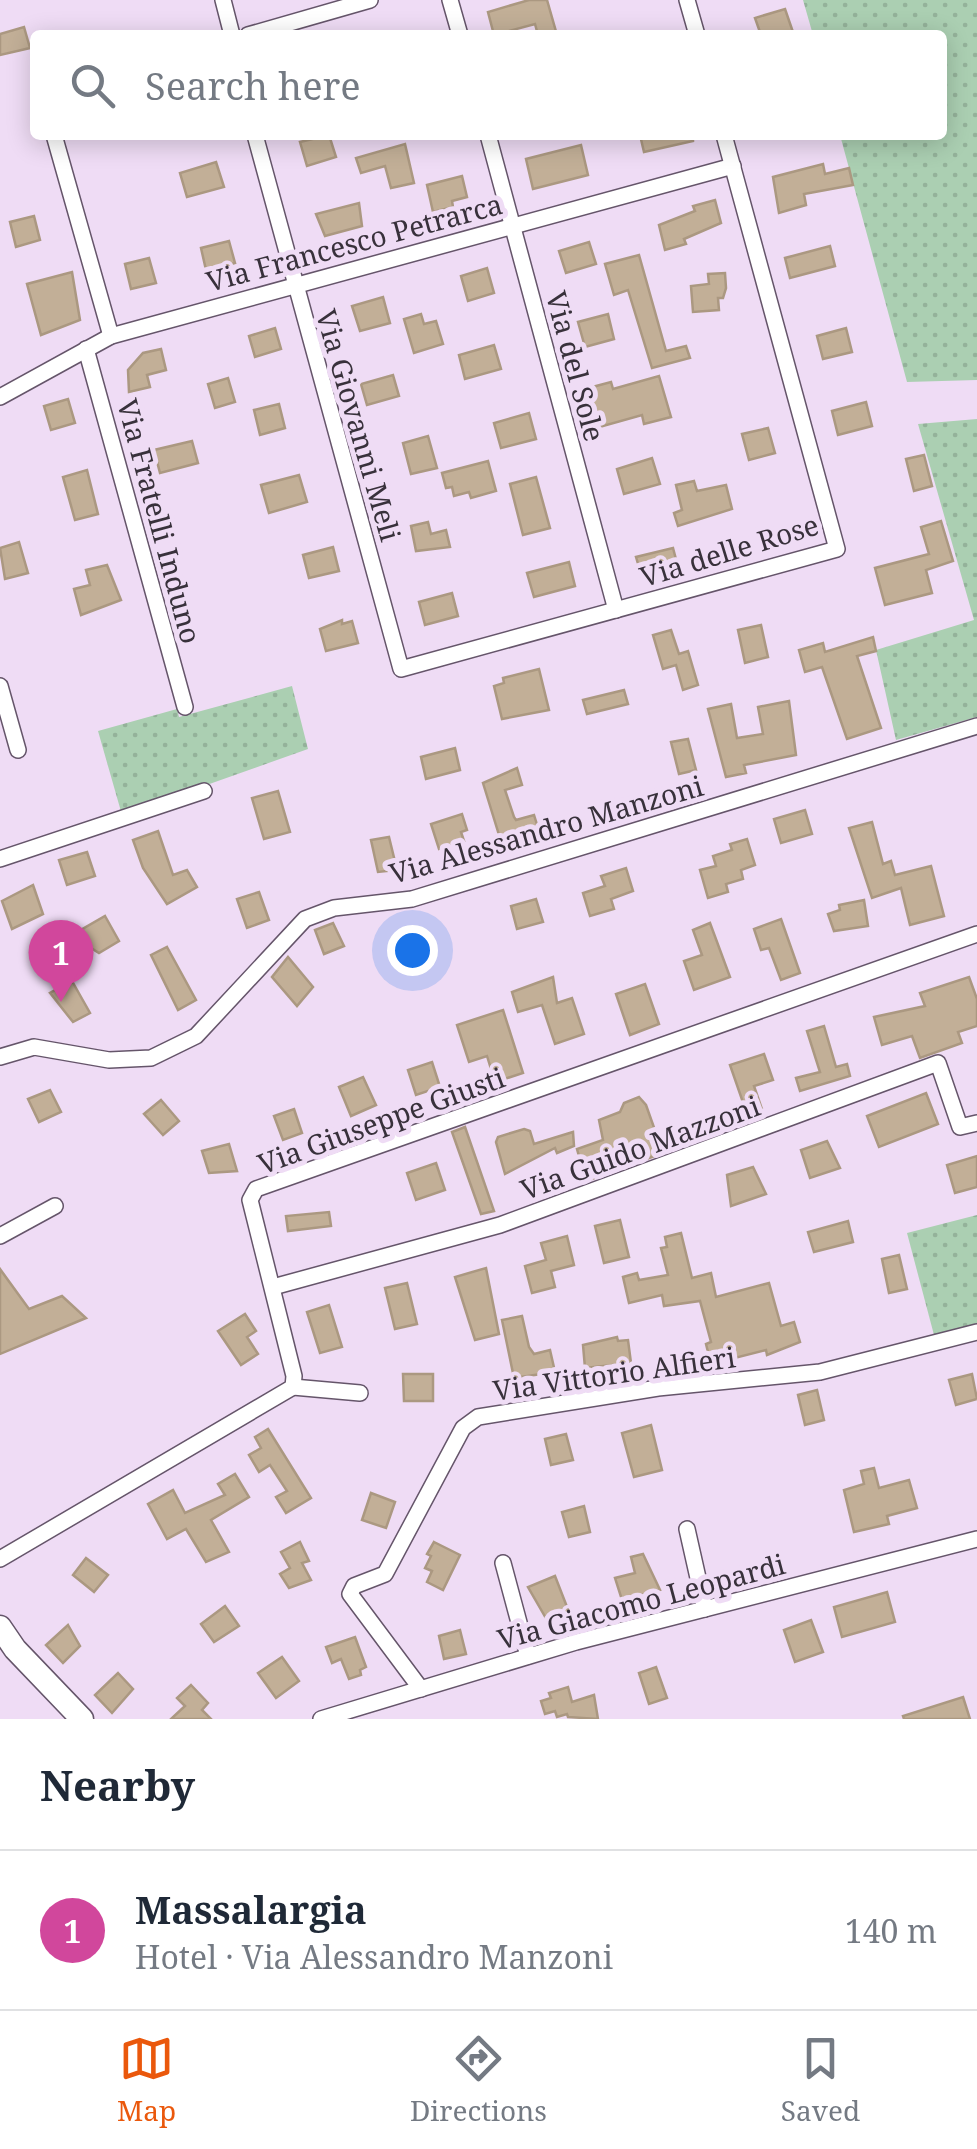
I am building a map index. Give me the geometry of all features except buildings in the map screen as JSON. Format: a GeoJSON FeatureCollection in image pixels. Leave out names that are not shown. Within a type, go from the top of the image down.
{"type":"FeatureCollection","features":[{"type":"Feature","properties":{"kind":"main road"},"geometry":{"type":"LineString","coordinates":[[0,1627],[15,1649],[82,1719]]}},
{"type":"Feature","properties":{"kind":"street"},"geometry":{"type":"LineString","coordinates":[[223,0],[231,30]]}},
{"type":"Feature","properties":{"kind":"street"},"geometry":{"type":"LineString","coordinates":[[265,30],[370,0]]}},
{"type":"Feature","properties":{"kind":"street"},"geometry":{"type":"LineString","coordinates":[[450,0],[459,30]]}},
{"type":"Feature","properties":{"kind":"street"},"geometry":{"type":"LineString","coordinates":[[687,0],[695,30]]}},
{"type":"Feature","properties":{"kind":"street"},"geometry":{"type":"LineString","coordinates":[[55,140],[111,336]]}},
{"type":"Feature","properties":{"kind":"street","name":"Via Giovanni Meli"},"geometry":{"type":"LineString","coordinates":[[256,140],[401,669]]}},
{"type":"Feature","properties":{"kind":"street","name":"Via del Sole"},"geometry":{"type":"LineString","coordinates":[[489,140],[616,610]]}},
{"type":"Feature","properties":{"kind":"street","name":"Via delle Rose"},"geometry":{"type":"LineString","coordinates":[[401,669],[838,549],[725,140]]}},
{"type":"Feature","properties":{"kind":"street","name":"Via Francesco Petrarca"},"geometry":{"type":"LineString","coordinates":[[0,396],[111,336],[733,166]]}},
{"type":"Feature","properties":{"kind":"street","name":"Via Fratelli Induno"},"geometry":{"type":"LineString","coordinates":[[86,350],[185,707]]}},
{"type":"Feature","properties":{"kind":"street"},"geometry":{"type":"LineString","coordinates":[[0,686],[18,750]]}},
{"type":"Feature","properties":{"kind":"street","name":"Via Alessandro Manzoni"},"geometry":{"type":"LineString","coordinates":[[0,1057],[34,1047],[109,1060],[151,1058],[196,1036],[304,920],[334,908],[412,899],[977,726]]}},
{"type":"Feature","properties":{"kind":"street"},"geometry":{"type":"LineString","coordinates":[[0,860],[204,791]]}},
{"type":"Feature","properties":{"kind":"street","name":"Via Giuseppe Giusti"},"geometry":{"type":"LineString","coordinates":[[292,1386],[294,1376],[250,1200],[256,1189],[977,934]]}},
{"type":"Feature","properties":{"kind":"street","name":"Via Guido Mazzoni"},"geometry":{"type":"LineString","coordinates":[[272,1287],[500,1225],[938,1064],[960,1128],[977,1123]]}},
{"type":"Feature","properties":{"kind":"street"},"geometry":{"type":"LineString","coordinates":[[0,1236],[55,1206]]}},
{"type":"Feature","properties":{"kind":"street","name":"Via Vittorio Alfieri"},"geometry":{"type":"LineString","coordinates":[[421,1690],[350,1594],[354,1586],[384,1574],[463,1428],[478,1417],[658,1388],[820,1372],[977,1332]]}},
{"type":"Feature","properties":{"kind":"street"},"geometry":{"type":"LineString","coordinates":[[0,1559],[292,1386],[360,1393]]}},
{"type":"Feature","properties":{"kind":"street"},"geometry":{"type":"LineString","coordinates":[[687,1530],[705,1609]]}},
{"type":"Feature","properties":{"kind":"street","name":"Via Giacomo Leopardi"},"geometry":{"type":"LineString","coordinates":[[320,1719],[528,1656],[977,1539]]}},
{"type":"Feature","properties":{"kind":"street"},"geometry":{"type":"LineString","coordinates":[[503,1564],[528,1656]]}},
{"type":"Feature","properties":{"kind":"green space"},"geometry":{"type":"Polygon","coordinates":[[[803,0],[977,0],[977,380],[907,382],[841,140],[947,140],[947,30],[812,30],[803,0]]]}},
{"type":"Feature","properties":{"kind":"green space"},"geometry":{"type":"Polygon","coordinates":[[[977,419],[977,717],[896,740],[876,650],[974,620],[918,424],[977,419]]]}},
{"type":"Feature","properties":{"kind":"green space"},"geometry":{"type":"Polygon","coordinates":[[[292,686],[308,749],[122,815],[98,731],[177,709],[179,717],[292,686]]]}},
{"type":"Feature","properties":{"kind":"green space"},"geometry":{"type":"Polygon","coordinates":[[[977,1215],[977,1324],[934,1335],[907,1233],[977,1215]]]}},
{"type":"Feature","properties":{"kind":"place","name":"Massalargia"},"geometry":{"type":"Point","coordinates":[61,1002]}}]}
